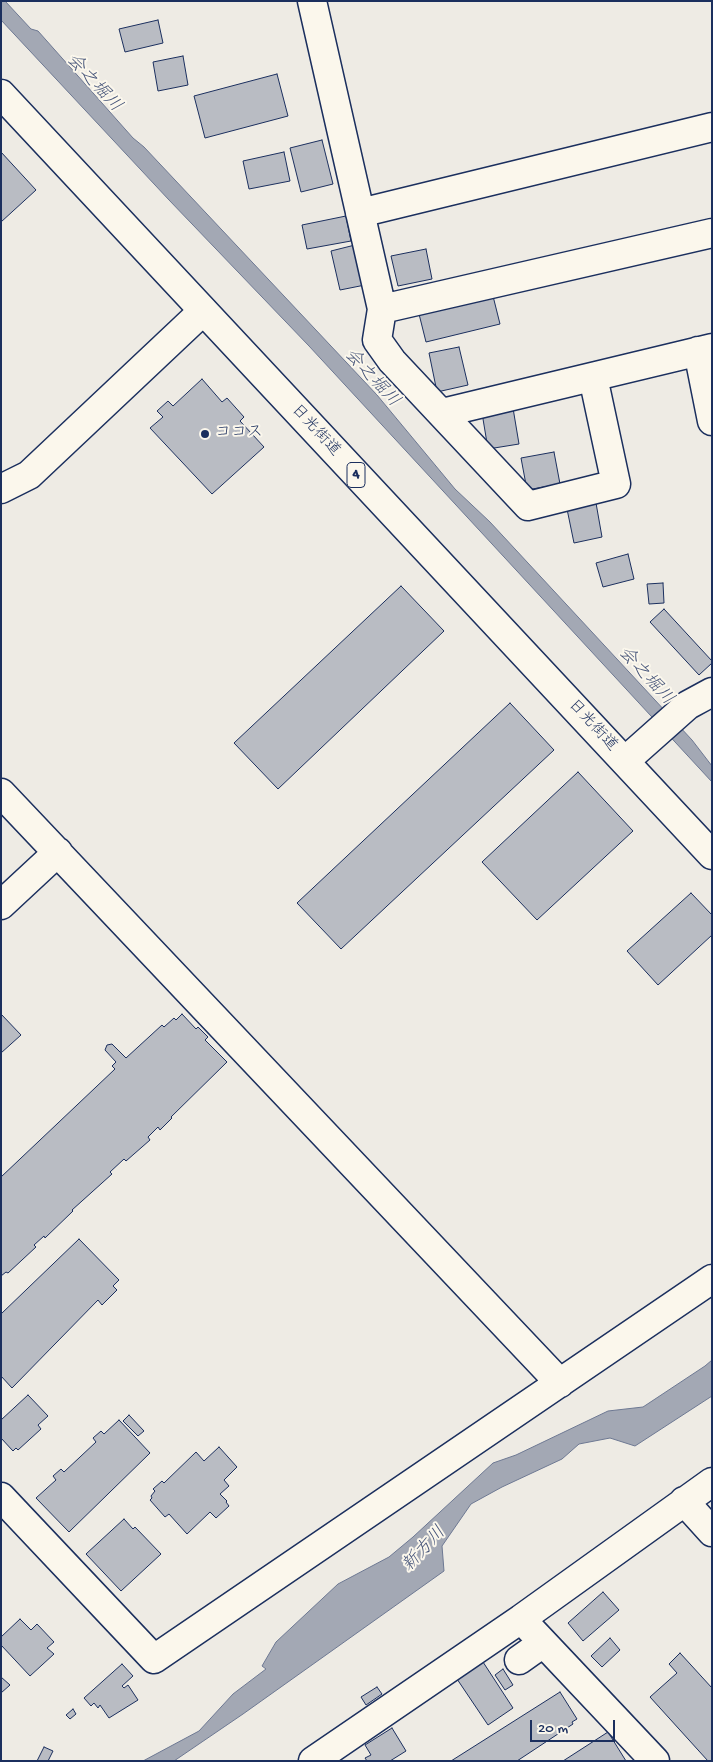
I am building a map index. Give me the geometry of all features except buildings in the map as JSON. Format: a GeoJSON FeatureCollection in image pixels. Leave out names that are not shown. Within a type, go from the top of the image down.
{"type":"FeatureCollection","features":[{"type":"Feature","properties":{"kind":"main road"},"geometry":{"type":"LineString","coordinates":[[312,1],[382,309],[377,340],[392,361],[528,506],[616,484],[593,377]]}},
{"type":"Feature","properties":{"kind":"main road","name":"日光街道"},"geometry":{"type":"LineString","coordinates":[[1,94],[712,855]]}},
{"type":"Feature","properties":{"kind":"main road"},"geometry":{"type":"LineString","coordinates":[[360,213],[712,127]]}},
{"type":"Feature","properties":{"kind":"main road"},"geometry":{"type":"LineString","coordinates":[[382,309],[712,233]]}},
{"type":"Feature","properties":{"kind":"main road"},"geometry":{"type":"LineString","coordinates":[[1,489],[29,476],[203,311]]}},
{"type":"Feature","properties":{"kind":"main road"},"geometry":{"type":"LineString","coordinates":[[442,413],[705,349],[712,421]]}},
{"type":"Feature","properties":{"kind":"main road"},"geometry":{"type":"LineString","coordinates":[[625,761],[688,705],[712,692]]}},
{"type":"Feature","properties":{"kind":"main road"},"geometry":{"type":"LineString","coordinates":[[1,793],[560,1383]]}},
{"type":"Feature","properties":{"kind":"main road"},"geometry":{"type":"LineString","coordinates":[[1,905],[58,852]]}},
{"type":"Feature","properties":{"kind":"main road"},"geometry":{"type":"LineString","coordinates":[[1,1497],[154,1659],[712,1279]]}},
{"type":"Feature","properties":{"kind":"main road"},"geometry":{"type":"LineString","coordinates":[[517,1651],[521,1619],[712,1482]]}},
{"type":"Feature","properties":{"kind":"main road"},"geometry":{"type":"LineString","coordinates":[[684,1501],[712,1532]]}},
{"type":"Feature","properties":{"kind":"main road"},"geometry":{"type":"LineString","coordinates":[[313,1761],[517,1651]]}},
{"type":"Feature","properties":{"kind":"main road"},"geometry":{"type":"LineString","coordinates":[[517,1651],[654,1761]]}},
{"type":"Feature","properties":{"kind":"water"},"geometry":{"type":"Polygon","coordinates":[[[1,1],[5,1],[31,29],[38,31],[133,138],[144,147],[377,395],[455,489],[490,522],[692,740],[712,766],[712,782],[309,346],[1,20],[1,1]]]}},
{"type":"Feature","properties":{"kind":"water","name":"新方川"},"geometry":{"type":"Polygon","coordinates":[[[712,1360],[712,1396],[635,1446],[610,1438],[579,1444],[562,1459],[471,1504],[442,1546],[444,1571],[174,1761],[143,1761],[199,1731],[233,1694],[266,1669],[262,1666],[276,1642],[338,1584],[389,1557],[493,1463],[516,1455],[608,1411],[643,1407],[712,1360]]]}},
{"type":"Feature","properties":{"kind":"place","name":"ココス"},"geometry":{"type":"Point","coordinates":[205,434]}},
{"type":"Feature","properties":{"kind":"water label","name":"会之堀川"},"geometry":{"type":"Point","coordinates":[93,84]}},
{"type":"Feature","properties":{"kind":"water label","name":"会之堀川"},"geometry":{"type":"Point","coordinates":[371,379]}},
{"type":"Feature","properties":{"kind":"water label","name":"会之堀川"},"geometry":{"type":"Point","coordinates":[645,677]}}]}
